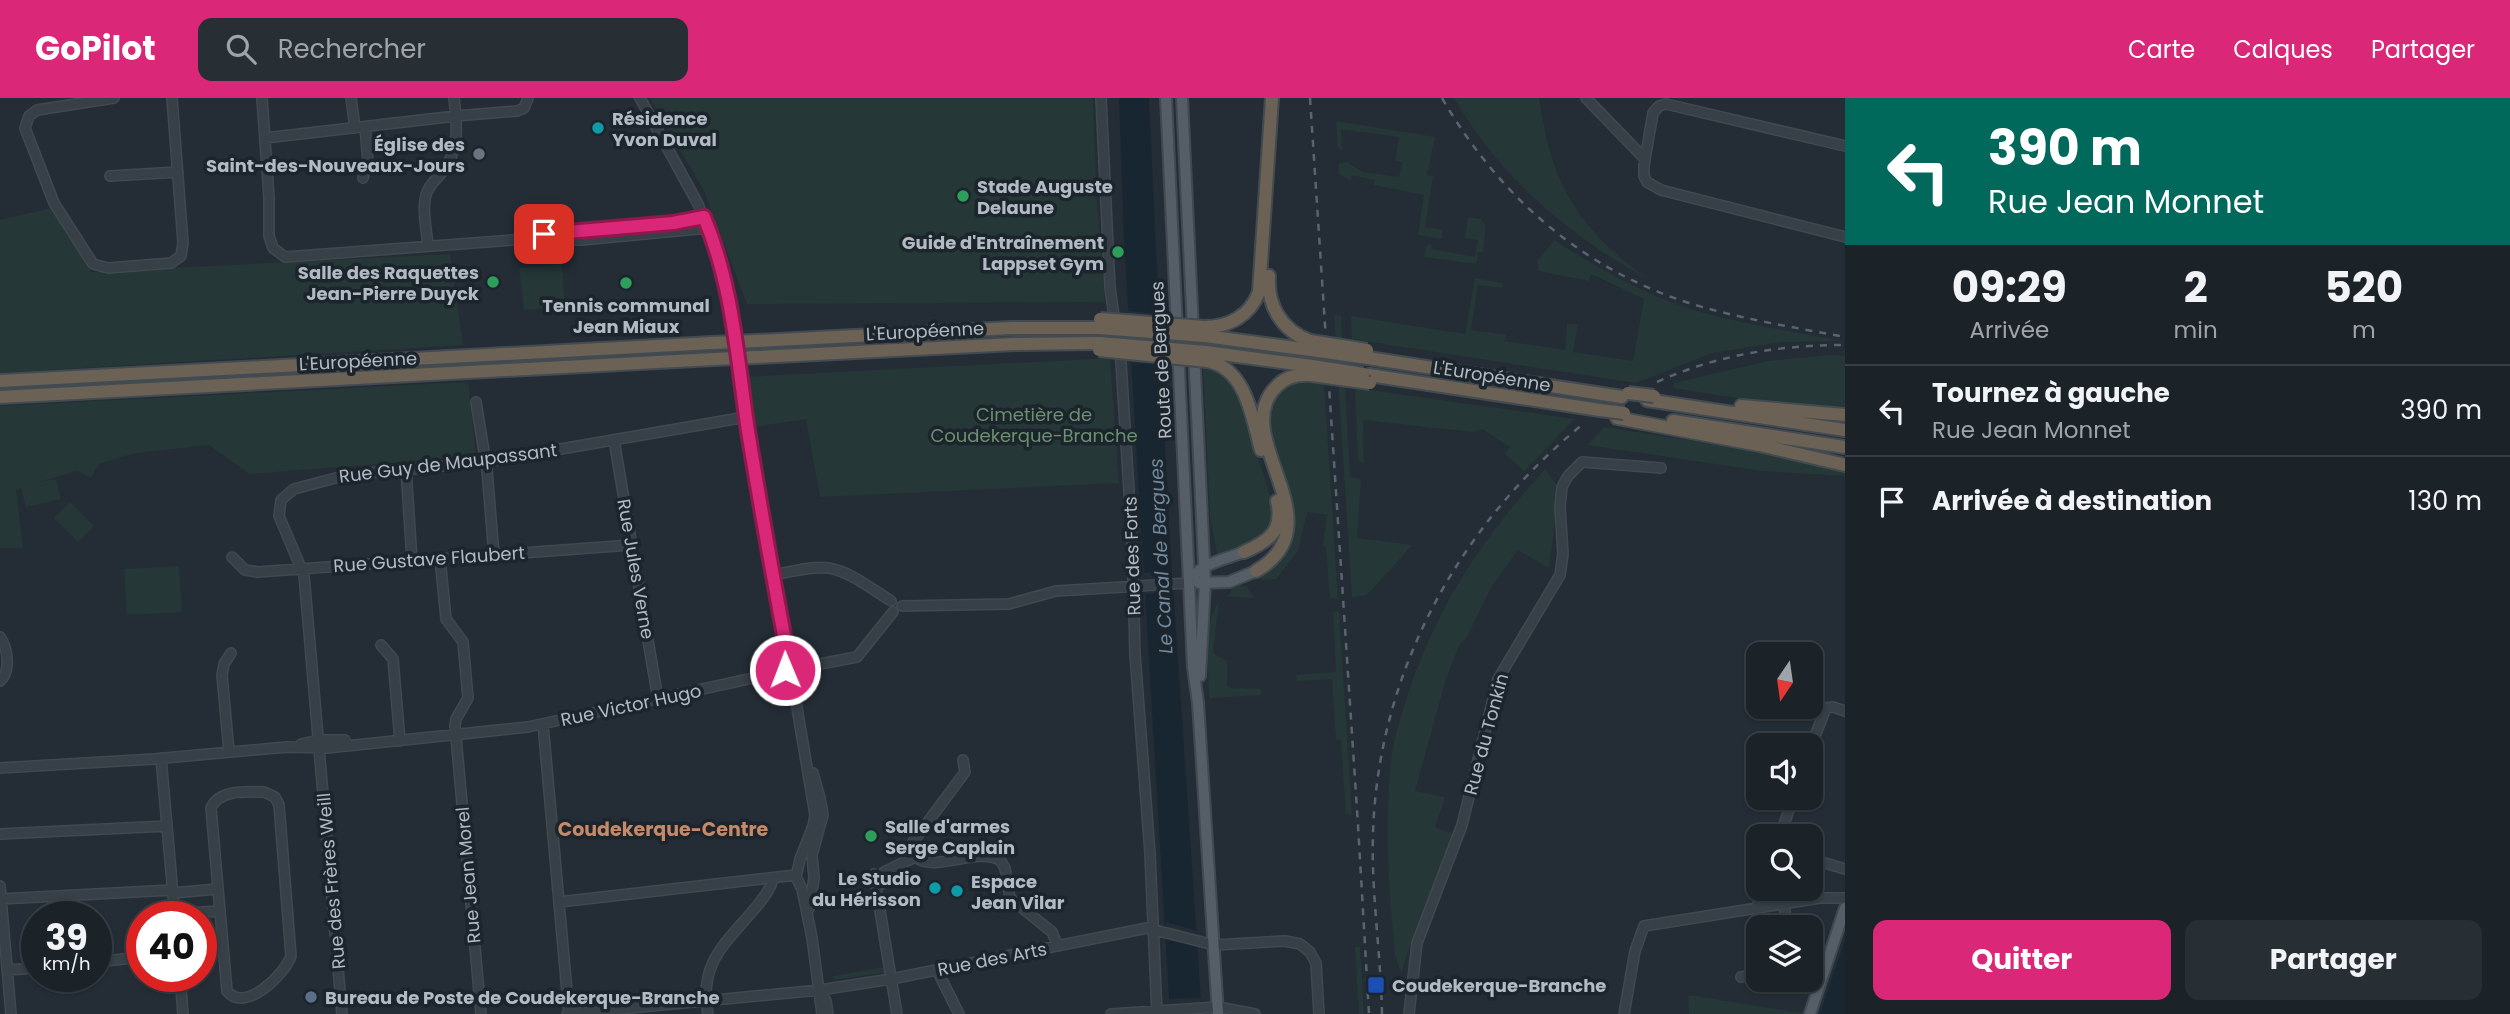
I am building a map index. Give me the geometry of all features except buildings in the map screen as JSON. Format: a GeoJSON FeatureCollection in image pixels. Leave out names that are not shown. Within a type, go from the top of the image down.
{"type":"FeatureCollection","features":[{"type":"Feature","properties":{"kind":"highway"},"geometry":{"type":"LineString","coordinates":[[1204,331],[1239,318],[1252,307],[1259,292],[1272,98]]}},
{"type":"Feature","properties":{"kind":"highway"},"geometry":{"type":"LineString","coordinates":[[1279,98],[1268,289],[1280,320],[1311,345]]}},
{"type":"Feature","properties":{"kind":"highway","name":"L'Européenne"},"geometry":{"type":"LineString","coordinates":[[0,381],[1099,323],[1204,331],[1311,345],[1478,375],[1651,398]]}},
{"type":"Feature","properties":{"kind":"highway","name":"L'Européenne"},"geometry":{"type":"LineString","coordinates":[[0,397],[1054,343],[1207,356],[1476,391],[1621,416],[1845,447]]}},
{"type":"Feature","properties":{"kind":"highway"},"geometry":{"type":"LineString","coordinates":[[1207,356],[1228,369],[1243,391],[1278,506],[1278,525],[1270,537],[1244,552]]}},
{"type":"Feature","properties":{"kind":"highway"},"geometry":{"type":"LineString","coordinates":[[1256,571],[1277,554],[1286,536],[1288,521],[1286,502],[1265,430],[1265,405],[1273,390],[1283,381],[1311,370]]}},
{"type":"Feature","properties":{"kind":"highway"},"geometry":{"type":"LineString","coordinates":[[1651,398],[1845,415]]}},
{"type":"Feature","properties":{"kind":"highway"},"geometry":{"type":"LineString","coordinates":[[1651,398],[1845,430]]}},
{"type":"Feature","properties":{"kind":"highway"},"geometry":{"type":"LineString","coordinates":[[1621,416],[1845,465]]}},
{"type":"Feature","properties":{"kind":"main road","name":"Route de Bergues"},"geometry":{"type":"LineString","coordinates":[[1166,98],[1193,663],[1214,945],[1214,1009]]}},
{"type":"Feature","properties":{"kind":"main road","name":"Route de Bergues"},"geometry":{"type":"LineString","coordinates":[[1182,98],[1205,583],[1198,704]]}},
{"type":"Feature","properties":{"kind":"main road"},"geometry":{"type":"LineString","coordinates":[[1244,552],[1204,567],[1194,574],[1189,583],[1232,581],[1256,571]]}},
{"type":"Feature","properties":{"kind":"main road"},"geometry":{"type":"LineString","coordinates":[[1810,1014],[1845,908]]}},
{"type":"Feature","properties":{"kind":"street"},"geometry":{"type":"LineString","coordinates":[[114,98],[40,109],[29,116],[25,125],[26,135],[52,199],[91,262],[108,268],[167,264],[177,260],[183,246],[172,98]]}},
{"type":"Feature","properties":{"kind":"street"},"geometry":{"type":"LineString","coordinates":[[262,98],[274,237],[277,248],[293,253],[328,254],[526,239],[581,240],[709,229]]}},
{"type":"Feature","properties":{"kind":"street"},"geometry":{"type":"LineString","coordinates":[[351,98],[368,161],[363,178]]}},
{"type":"Feature","properties":{"kind":"street"},"geometry":{"type":"LineString","coordinates":[[428,246],[426,194],[452,156],[457,134],[454,98]]}},
{"type":"Feature","properties":{"kind":"street"},"geometry":{"type":"LineString","coordinates":[[640,98],[704,217],[730,301],[746,417],[790,667]]}},
{"type":"Feature","properties":{"kind":"street","name":"Rue des Forts"},"geometry":{"type":"LineString","coordinates":[[1101,98],[1109,278],[1122,362],[1132,540],[1138,585],[1135,654],[1159,930],[1160,1012]]}},
{"type":"Feature","properties":{"kind":"street"},"geometry":{"type":"LineString","coordinates":[[1586,98],[1645,159]]}},
{"type":"Feature","properties":{"kind":"street"},"geometry":{"type":"LineString","coordinates":[[265,138],[517,111],[526,103]]}},
{"type":"Feature","properties":{"kind":"street"},"geometry":{"type":"LineString","coordinates":[[1845,146],[1666,104],[1653,113],[1644,176],[1657,189],[1845,237]]}},
{"type":"Feature","properties":{"kind":"street"},"geometry":{"type":"LineString","coordinates":[[110,176],[178,172]]}},
{"type":"Feature","properties":{"kind":"street"},"geometry":{"type":"LineString","coordinates":[[526,239],[548,233],[673,223],[704,217]]}},
{"type":"Feature","properties":{"kind":"street"},"geometry":{"type":"LineString","coordinates":[[476,402],[486,462],[494,555]]}},
{"type":"Feature","properties":{"kind":"street","name":"Rue Guy de Maupassant"},"geometry":{"type":"LineString","coordinates":[[319,744],[302,568],[279,520],[279,506],[285,495],[297,488],[347,475],[486,462],[746,417]]}},
{"type":"Feature","properties":{"kind":"street","name":"Rue Jules Verne"},"geometry":{"type":"LineString","coordinates":[[614,440],[657,699]]}},
{"type":"Feature","properties":{"kind":"street","name":"Rue du Tonkin"},"geometry":{"type":"LineString","coordinates":[[1409,1014],[1417,943],[1462,825],[1498,678],[1561,570],[1563,549],[1560,502],[1563,483],[1582,462],[1661,468]]}},
{"type":"Feature","properties":{"kind":"street"},"geometry":{"type":"LineString","coordinates":[[405,469],[412,560]]}},
{"type":"Feature","properties":{"kind":"street","name":"Rue Gustave Flaubert"},"geometry":{"type":"LineString","coordinates":[[232,556],[240,566],[249,571],[631,545]]}},
{"type":"Feature","properties":{"kind":"street"},"geometry":{"type":"LineString","coordinates":[[440,558],[446,619],[463,642],[468,698],[456,719],[456,733]]}},
{"type":"Feature","properties":{"kind":"street"},"geometry":{"type":"LineString","coordinates":[[773,575],[814,568],[831,569],[844,573],[891,601],[898,601],[902,606]]}},
{"type":"Feature","properties":{"kind":"street"},"geometry":{"type":"LineString","coordinates":[[902,606],[1011,604],[1056,592],[1189,583]]}},
{"type":"Feature","properties":{"kind":"street"},"geometry":{"type":"LineString","coordinates":[[891,601],[889,607],[893,612]]}},
{"type":"Feature","properties":{"kind":"street"},"geometry":{"type":"LineString","coordinates":[[802,671],[814,665],[857,657],[893,612],[898,612],[902,606]]}},
{"type":"Feature","properties":{"kind":"street"},"geometry":{"type":"LineString","coordinates":[[0,637],[6,651],[7,671],[2,680]]}},
{"type":"Feature","properties":{"kind":"street"},"geometry":{"type":"LineString","coordinates":[[381,645],[393,659],[400,738]]}},
{"type":"Feature","properties":{"kind":"street"},"geometry":{"type":"LineString","coordinates":[[229,752],[222,675],[224,664],[231,653]]}},
{"type":"Feature","properties":{"kind":"street"},"geometry":{"type":"LineString","coordinates":[[790,667],[797,667],[802,671],[804,683],[794,690],[785,686],[782,676],[790,667]]}},
{"type":"Feature","properties":{"kind":"street","name":"Rue Victor Hugo"},"geometry":{"type":"LineString","coordinates":[[0,768],[161,758],[343,740],[480,732],[543,724],[767,675],[782,676]]}},
{"type":"Feature","properties":{"kind":"street"},"geometry":{"type":"LineString","coordinates":[[794,690],[815,818],[798,878],[812,938],[822,1014]]}},
{"type":"Feature","properties":{"kind":"street"},"geometry":{"type":"LineString","coordinates":[[1816,733],[1826,708],[1845,711]]}},
{"type":"Feature","properties":{"kind":"street"},"geometry":{"type":"LineString","coordinates":[[543,724],[568,1014]]}},
{"type":"Feature","properties":{"kind":"street","name":"Rue Jean Morel"},"geometry":{"type":"LineString","coordinates":[[456,733],[481,1014]]}},
{"type":"Feature","properties":{"kind":"street"},"geometry":{"type":"LineString","coordinates":[[802,739],[822,812],[821,827],[812,853],[812,938]]}},
{"type":"Feature","properties":{"kind":"street","name":"Rue des Frères Weill"},"geometry":{"type":"LineString","coordinates":[[319,744],[342,1014]]}},
{"type":"Feature","properties":{"kind":"street"},"geometry":{"type":"LineString","coordinates":[[161,758],[173,901]]}},
{"type":"Feature","properties":{"kind":"street"},"geometry":{"type":"LineString","coordinates":[[963,760],[965,772],[913,842],[911,850],[915,857],[927,862],[989,856],[997,859],[1003,864],[1010,898],[1050,930],[1058,946]]}},
{"type":"Feature","properties":{"kind":"street"},"geometry":{"type":"LineString","coordinates":[[271,793],[279,805],[291,956],[288,964],[257,997],[237,999],[228,993],[219,911],[211,813],[213,803],[225,795],[271,793]]}},
{"type":"Feature","properties":{"kind":"street"},"geometry":{"type":"LineString","coordinates":[[0,834],[167,826]]}},
{"type":"Feature","properties":{"kind":"street"},"geometry":{"type":"LineString","coordinates":[[876,885],[882,884],[884,872],[915,857]]}},
{"type":"Feature","properties":{"kind":"street"},"geometry":{"type":"LineString","coordinates":[[1823,863],[1845,869]]}},
{"type":"Feature","properties":{"kind":"street"},"geometry":{"type":"LineString","coordinates":[[798,878],[804,868],[812,871]]}},
{"type":"Feature","properties":{"kind":"street"},"geometry":{"type":"LineString","coordinates":[[874,874],[897,1014]]}},
{"type":"Feature","properties":{"kind":"street"},"geometry":{"type":"LineString","coordinates":[[559,902],[773,878],[798,878],[807,886],[813,883]]}},
{"type":"Feature","properties":{"kind":"street"},"geometry":{"type":"LineString","coordinates":[[708,1014],[706,980],[713,960],[767,892],[773,878]]}},
{"type":"Feature","properties":{"kind":"street"},"geometry":{"type":"LineString","coordinates":[[0,886],[3,956],[11,1014]]}},
{"type":"Feature","properties":{"kind":"street"},"geometry":{"type":"LineString","coordinates":[[1,900],[217,889]]}},
{"type":"Feature","properties":{"kind":"street"},"geometry":{"type":"LineString","coordinates":[[1624,1014],[1634,956],[1640,931],[1644,926],[1833,896],[1845,898]]}},
{"type":"Feature","properties":{"kind":"street"},"geometry":{"type":"LineString","coordinates":[[1756,909],[1759,901]]}},
{"type":"Feature","properties":{"kind":"street"},"geometry":{"type":"LineString","coordinates":[[1784,903],[1785,915]]}},
{"type":"Feature","properties":{"kind":"street","name":"Rue des Arts"},"geometry":{"type":"LineString","coordinates":[[568,1014],[820,990],[891,979],[1144,929],[1159,930]]}},
{"type":"Feature","properties":{"kind":"street"},"geometry":{"type":"LineString","coordinates":[[1159,930],[1214,945],[1288,940],[1306,947],[1316,966],[1319,1014]]}},
{"type":"Feature","properties":{"kind":"street"},"geometry":{"type":"LineString","coordinates":[[7,970],[21,969]]}},
{"type":"Feature","properties":{"kind":"street"},"geometry":{"type":"LineString","coordinates":[[937,970],[959,1014]]}},
{"type":"Feature","properties":{"kind":"street"},"geometry":{"type":"LineString","coordinates":[[1741,977],[1746,976]]}},
{"type":"Feature","properties":{"kind":"street"},"geometry":{"type":"LineString","coordinates":[[820,990],[826,1001],[828,1014]]}},
{"type":"Feature","properties":{"kind":"street"},"geometry":{"type":"LineString","coordinates":[[181,992],[183,1014]]}},
{"type":"Feature","properties":{"kind":"street"},"geometry":{"type":"LineString","coordinates":[[1111,1014],[1214,1009],[1255,1014]]}},
{"type":"Feature","properties":{"kind":"green space"},"geometry":{"type":"Polygon","coordinates":[[[650,98],[1093,98],[1096,181],[1093,184],[1094,197],[1097,200],[1105,302],[747,304],[704,191],[650,98]]]}},
{"type":"Feature","properties":{"kind":"green space"},"geometry":{"type":"Polygon","coordinates":[[[1454,98],[1539,98],[1551,156],[1571,201],[1602,240],[1646,278],[1589,243],[1538,201],[1492,153],[1454,98]]]}},
{"type":"Feature","properties":{"kind":"green space"},"geometry":{"type":"Polygon","coordinates":[[[1336,121],[1435,137],[1427,175],[1433,176],[1425,227],[1443,230],[1442,239],[1418,235],[1424,195],[1374,185],[1374,180],[1352,175],[1351,181],[1339,174],[1339,164],[1346,162],[1363,172],[1399,177],[1402,162],[1395,161],[1399,137],[1341,129],[1342,151],[1338,147],[1336,121]]]}},
{"type":"Feature","properties":{"kind":"green space"},"geometry":{"type":"Polygon","coordinates":[[[51,208],[91,272],[450,254],[463,345],[0,373],[0,220],[51,208]]]}},
{"type":"Feature","properties":{"kind":"green space"},"geometry":{"type":"Polygon","coordinates":[[[1468,217],[1481,219],[1486,226],[1483,252],[1478,252],[1476,264],[1424,257],[1426,246],[1431,244],[1431,249],[1475,257],[1478,240],[1465,238],[1468,217]]]}},
{"type":"Feature","properties":{"kind":"green space"},"geometry":{"type":"Polygon","coordinates":[[[1554,240],[1626,282],[1684,307],[1738,321],[1842,341],[1782,342],[1712,353],[1636,383],[1352,339],[1351,316],[1465,334],[1475,278],[1503,283],[1502,288],[1478,285],[1471,330],[1506,335],[1505,341],[1565,350],[1567,324],[1578,324],[1573,352],[1633,361],[1644,299],[1591,274],[1589,281],[1538,271],[1537,261],[1554,240]]]}},
{"type":"Feature","properties":{"kind":"green space"},"geometry":{"type":"Polygon","coordinates":[[[562,264],[565,307],[524,310],[519,268],[562,264]]]}},
{"type":"Feature","properties":{"kind":"green space"},"geometry":{"type":"Polygon","coordinates":[[[1334,315],[1341,316],[1350,477],[1361,479],[1357,538],[1412,545],[1372,590],[1366,595],[1352,597],[1334,315]]]}},
{"type":"Feature","properties":{"kind":"green space"},"geometry":{"type":"Polygon","coordinates":[[[1845,356],[1845,407],[1761,402],[1674,388],[1674,383],[1768,361],[1845,356]]]}},
{"type":"Feature","properties":{"kind":"green space","name":"Cimetière de Coudekerque-Branche"},"geometry":{"type":"Polygon","coordinates":[[[1110,358],[1119,483],[820,497],[806,419],[754,427],[745,377],[1110,358]]]}},
{"type":"Feature","properties":{"kind":"green space"},"geometry":{"type":"Polygon","coordinates":[[[1203,366],[1217,368],[1240,397],[1274,509],[1263,535],[1250,544],[1223,555],[1217,553],[1210,517],[1203,366]]]}},
{"type":"Feature","properties":{"kind":"green space"},"geometry":{"type":"Polygon","coordinates":[[[1303,379],[1324,384],[1338,599],[1330,598],[1326,547],[1323,546],[1327,515],[1307,512],[1298,551],[1276,579],[1261,580],[1262,573],[1285,550],[1292,524],[1289,496],[1272,440],[1269,415],[1278,395],[1303,379]]]}},
{"type":"Feature","properties":{"kind":"green space"},"geometry":{"type":"Polygon","coordinates":[[[468,382],[476,456],[250,474],[209,445],[135,453],[99,464],[91,478],[77,471],[39,482],[56,479],[61,499],[26,507],[21,488],[16,489],[23,548],[0,548],[0,406],[468,382]]]}},
{"type":"Feature","properties":{"kind":"green space"},"geometry":{"type":"Polygon","coordinates":[[[1355,388],[1575,419],[1524,471],[1505,454],[1510,447],[1482,429],[1473,432],[1363,420],[1364,464],[1358,460],[1355,388]]]}},
{"type":"Feature","properties":{"kind":"green space"},"geometry":{"type":"Polygon","coordinates":[[[1604,427],[1759,451],[1845,473],[1845,476],[1762,471],[1588,445],[1604,427]]]}},
{"type":"Feature","properties":{"kind":"green space"},"geometry":{"type":"Polygon","coordinates":[[[1545,469],[1559,488],[1549,568],[1518,550],[1490,589],[1468,635],[1459,646],[1446,679],[1415,791],[1445,797],[1435,827],[1453,834],[1401,973],[1395,955],[1388,835],[1391,763],[1398,727],[1421,658],[1449,599],[1482,546],[1545,469]]]}},
{"type":"Feature","properties":{"kind":"green space"},"geometry":{"type":"Polygon","coordinates":[[[70,502],[94,526],[78,542],[54,518],[70,502]]]}},
{"type":"Feature","properties":{"kind":"green space"},"geometry":{"type":"Polygon","coordinates":[[[179,566],[182,612],[127,615],[124,569],[179,566]]]}},
{"type":"Feature","properties":{"kind":"green space"},"geometry":{"type":"Polygon","coordinates":[[[1233,584],[1246,586],[1254,598],[1225,596],[1230,594],[1233,584]]]}},
{"type":"Feature","properties":{"kind":"green space"},"geometry":{"type":"Polygon","coordinates":[[[1219,602],[1213,653],[1227,661],[1227,686],[1261,689],[1261,695],[1209,698],[1208,635],[1210,622],[1219,602]]]}},
{"type":"Feature","properties":{"kind":"green space"},"geometry":{"type":"Polygon","coordinates":[[[1333,612],[1339,612],[1352,814],[1346,815],[1341,740],[1336,740],[1332,679],[1297,681],[1296,675],[1336,672],[1333,612]]]}},
{"type":"Feature","properties":{"kind":"green space"},"geometry":{"type":"Polygon","coordinates":[[[1355,947],[1360,947],[1364,1014],[1359,1014],[1355,947]]]}},
{"type":"Feature","properties":{"kind":"green space"},"geometry":{"type":"Polygon","coordinates":[[[885,967],[888,972],[834,980],[834,976],[885,967]]]}},
{"type":"Feature","properties":{"kind":"green space"},"geometry":{"type":"Polygon","coordinates":[[[1688,995],[1809,1014],[1689,1014],[1688,995]]]}},
{"type":"Feature","properties":{"kind":"water","name":"Le Canal de Bergues"},"geometry":{"type":"Polygon","coordinates":[[[1119,98],[1149,98],[1168,512],[1202,1014],[1170,1014],[1124,240],[1119,98]]]}},
{"type":"Feature","properties":{"kind":"water"},"geometry":{"type":"Polygon","coordinates":[[[1845,940],[1845,1014],[1820,1014],[1845,940]]]}},
{"type":"Feature","properties":{"kind":"pier"},"geometry":{"type":"Polygon","coordinates":[[[1128,311],[1160,314],[1162,365],[1132,363],[1128,311]]]}},
{"type":"Feature","properties":{"kind":"pier"},"geometry":{"type":"Polygon","coordinates":[[[1173,571],[1174,592],[1145,594],[1144,573],[1173,571]]]}},
{"type":"Feature","properties":{"kind":"pier"},"geometry":{"type":"Polygon","coordinates":[[[1166,922],[1197,931],[1198,947],[1167,938],[1166,922]]]}},
{"type":"Feature","properties":{"kind":"pier"},"geometry":{"type":"Polygon","coordinates":[[[1201,998],[1202,1014],[1170,1014],[1169,999],[1201,998]]]}},
{"type":"Feature","properties":{"kind":"railway"},"geometry":{"type":"LineString","coordinates":[[1310,98],[1369,1014]]}},
{"type":"Feature","properties":{"kind":"railway"},"geometry":{"type":"LineString","coordinates":[[1442,98],[1464,133],[1517,197],[1546,224],[1613,270],[1650,288],[1708,309],[1845,337]]}},
{"type":"Feature","properties":{"kind":"railway"},"geometry":{"type":"LineString","coordinates":[[1657,382],[1702,365],[1749,353],[1845,345]]}},
{"type":"Feature","properties":{"kind":"railway"},"geometry":{"type":"LineString","coordinates":[[1382,1014],[1373,878],[1373,833],[1378,773],[1390,715],[1409,659],[1433,606],[1463,555],[1499,508],[1539,464],[1583,424]]}},
{"type":"Feature","properties":{"kind":"place","name":"Résidence Yvon Duval"},"geometry":{"type":"Point","coordinates":[598,128]}},
{"type":"Feature","properties":{"kind":"place","name":"Église des Saint-des-Nouveaux-Jours"},"geometry":{"type":"Point","coordinates":[479,154]}},
{"type":"Feature","properties":{"kind":"place","name":"Stade Auguste Delaune"},"geometry":{"type":"Point","coordinates":[963,196]}},
{"type":"Feature","properties":{"kind":"place","name":"Guide d'Entraînement Lappset Gym"},"geometry":{"type":"Point","coordinates":[1118,252]}},
{"type":"Feature","properties":{"kind":"place","name":"Salle des Raquettes Jean-Pierre Duyck"},"geometry":{"type":"Point","coordinates":[493,282]}},
{"type":"Feature","properties":{"kind":"place","name":"Tennis communal Jean Miaux"},"geometry":{"type":"Point","coordinates":[626,283]}},
{"type":"Feature","properties":{"kind":"place","name":"Salle d'armes Serge Caplain"},"geometry":{"type":"Point","coordinates":[871,836]}},
{"type":"Feature","properties":{"kind":"place","name":"Le Studio du Hérisson"},"geometry":{"type":"Point","coordinates":[935,888]}},
{"type":"Feature","properties":{"kind":"place","name":"Espace Jean Vilar"},"geometry":{"type":"Point","coordinates":[957,891]}},
{"type":"Feature","properties":{"kind":"place","name":"Coudekerque-Branche"},"geometry":{"type":"Point","coordinates":[1376,985]}},
{"type":"Feature","properties":{"kind":"place","name":"Bureau de Poste de Coudekerque-Branche"},"geometry":{"type":"Point","coordinates":[311,997]}},
{"type":"Feature","properties":{"kind":"district","name":"Coudekerque-Centre"},"geometry":{"type":"Point","coordinates":[663,829]}},
{"type":"Feature","properties":{"kind":"route"},"geometry":{"type":"LineString","coordinates":[[544,234],[673,223],[704,217],[720,260],[730,301],[748,430],[790,667],[785,670]]}}]}
